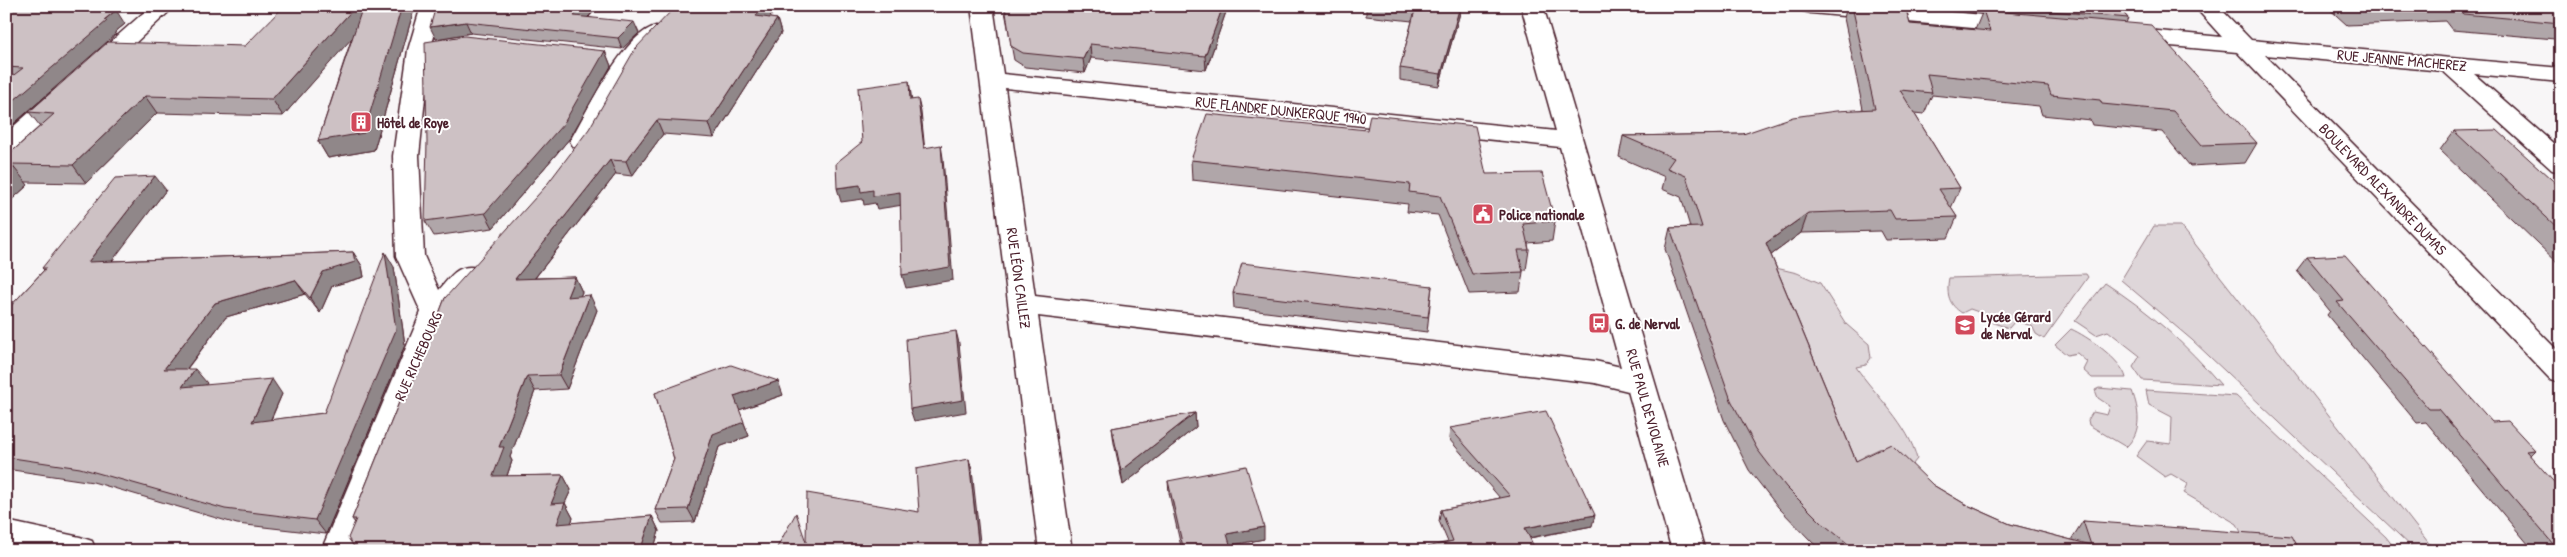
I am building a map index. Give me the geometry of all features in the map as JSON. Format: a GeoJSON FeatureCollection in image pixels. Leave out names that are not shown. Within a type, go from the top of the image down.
{"type":"FeatureCollection","features":[{"type":"Feature","properties":{"kind":"street"},"geometry":{"type":"LineString","coordinates":[[6,146],[164,6]]}},
{"type":"Feature","properties":{"kind":"street"},"geometry":{"type":"LineString","coordinates":[[432,6],[419,50],[406,156],[410,256],[435,312]]}},
{"type":"Feature","properties":{"kind":"street","name":"RUE LÉON CAILLEZ"},"geometry":{"type":"LineString","coordinates":[[982,6],[1056,551]]}},
{"type":"Feature","properties":{"kind":"street","name":"RUE PAUL DEVIOLAINE"},"geometry":{"type":"LineString","coordinates":[[1532,6],[1689,551]]}},
{"type":"Feature","properties":{"kind":"street"},"geometry":{"type":"LineString","coordinates":[[1811,6],[2037,26]]}},
{"type":"Feature","properties":{"kind":"street","name":"BOULEVARD ALEXANDRE DUMAS"},"geometry":{"type":"LineString","coordinates":[[2205,6],[2561,372]]}},
{"type":"Feature","properties":{"kind":"street"},"geometry":{"type":"LineString","coordinates":[[570,157],[582,142],[619,58],[667,21]]}},
{"type":"Feature","properties":{"kind":"street","name":"RUE JEANNE MACHEREZ"},"geometry":{"type":"LineString","coordinates":[[2105,33],[2561,76]]}},
{"type":"Feature","properties":{"kind":"street"},"geometry":{"type":"LineString","coordinates":[[419,50],[445,46]]}},
{"type":"Feature","properties":{"kind":"street"},"geometry":{"type":"LineString","coordinates":[[2450,65],[2561,164]]}},
{"type":"Feature","properties":{"kind":"street","name":"RUE FLANDRE DUNKERQUE 1940"},"geometry":{"type":"LineString","coordinates":[[992,80],[1570,140]]}},
{"type":"Feature","properties":{"kind":"street","name":"RUE RICHEBOURG"},"geometry":{"type":"LineString","coordinates":[[336,551],[435,312],[481,260]]}},
{"type":"Feature","properties":{"kind":"street"},"geometry":{"type":"LineString","coordinates":[[1023,304],[1595,372],[1640,383]]}},
{"type":"Feature","properties":{"kind":"street"},"geometry":{"type":"LineString","coordinates":[[6,534],[80,551]]}},
{"type":"Feature","properties":{"kind":"shaded area"},"geometry":{"type":"Polygon","coordinates":[[[2154,226],[2181,226],[2435,551],[2416,551],[2192,340],[2121,280],[2154,226]]]}},
{"type":"Feature","properties":{"kind":"shaded area"},"geometry":{"type":"Polygon","coordinates":[[[1759,264],[1797,273],[1820,283],[1846,324],[1869,344],[1871,358],[1866,365],[1856,367],[1899,422],[1913,446],[1917,459],[1907,471],[1881,448],[1864,456],[1872,470],[1847,480],[1759,264]]]}},
{"type":"Feature","properties":{"kind":"shaded area"},"geometry":{"type":"Polygon","coordinates":[[[2086,274],[2088,277],[2044,339],[2036,334],[2032,326],[2015,321],[2009,328],[1987,321],[1987,315],[1970,309],[1962,313],[1951,303],[1948,294],[1949,278],[2086,274]]]}},
{"type":"Feature","properties":{"kind":"shaded area"},"geometry":{"type":"Polygon","coordinates":[[[2105,283],[2137,305],[2167,330],[2195,356],[2221,385],[2142,380],[2133,367],[2140,356],[2108,331],[2096,335],[2075,321],[2105,283]]]}},
{"type":"Feature","properties":{"kind":"shaded area"},"geometry":{"type":"Polygon","coordinates":[[[2071,329],[2086,337],[2111,356],[2126,378],[2092,378],[2083,370],[2087,362],[2077,353],[2067,355],[2055,345],[2071,329]]]}},
{"type":"Feature","properties":{"kind":"shaded area"},"geometry":{"type":"Polygon","coordinates":[[[2099,388],[2132,391],[2138,420],[2135,434],[2126,447],[2089,425],[2088,420],[2093,412],[2107,415],[2110,406],[2098,398],[2095,390],[2099,388]]]}},
{"type":"Feature","properties":{"kind":"shaded area"},"geometry":{"type":"Polygon","coordinates":[[[2146,390],[2236,396],[2386,537],[2397,551],[2250,551],[2237,524],[2184,493],[2188,484],[2171,474],[2165,477],[2136,456],[2147,441],[2171,444],[2172,417],[2149,405],[2146,390]]]}},
{"type":"Feature","properties":{"kind":"building"},"geometry":{"type":"Polygon","coordinates":[[[6,6],[56,6],[116,10],[104,20],[107,21],[6,107],[6,81],[23,68],[6,67],[6,6]]]}},
{"type":"Feature","properties":{"kind":"building"},"geometry":{"type":"Polygon","coordinates":[[[284,6],[356,6],[272,99],[145,96],[73,165],[11,164],[14,168],[6,175],[6,157],[54,114],[29,112],[108,42],[245,46],[284,6]]]}},
{"type":"Feature","properties":{"kind":"building"},"geometry":{"type":"Polygon","coordinates":[[[363,6],[402,6],[364,133],[318,141],[363,6]]]}},
{"type":"Feature","properties":{"kind":"building"},"geometry":{"type":"Polygon","coordinates":[[[436,6],[583,6],[574,16],[634,22],[618,38],[466,22],[430,27],[436,6]]]}},
{"type":"Feature","properties":{"kind":"building"},"geometry":{"type":"Polygon","coordinates":[[[674,6],[764,6],[756,16],[777,19],[709,123],[657,120],[626,161],[610,160],[515,279],[575,277],[567,297],[590,295],[559,375],[527,376],[499,447],[504,447],[493,476],[563,475],[551,504],[565,503],[557,524],[652,516],[640,551],[357,551],[348,538],[356,519],[352,519],[404,390],[406,400],[445,298],[545,187],[589,129],[635,49],[674,6]]]}},
{"type":"Feature","properties":{"kind":"building"},"geometry":{"type":"Polygon","coordinates":[[[1005,6],[1223,6],[1205,56],[1090,44],[1083,59],[1023,53],[1011,46],[1005,6]]]}},
{"type":"Feature","properties":{"kind":"building"},"geometry":{"type":"Polygon","coordinates":[[[1384,6],[1460,6],[1441,74],[1400,68],[1415,10],[1384,6]]]}},
{"type":"Feature","properties":{"kind":"building"},"geometry":{"type":"Polygon","coordinates":[[[1852,6],[1905,6],[1910,24],[1990,31],[1983,10],[2151,25],[2257,143],[2202,145],[2173,111],[2102,104],[2100,100],[2051,95],[2048,86],[1927,74],[1932,93],[1900,90],[1960,188],[1939,189],[1957,217],[1895,219],[1890,210],[1808,213],[1766,243],[1856,461],[1891,444],[1933,485],[1965,504],[2010,524],[2091,545],[2083,521],[2292,536],[2300,551],[1857,551],[1822,523],[1786,487],[1757,449],[1731,400],[1670,228],[1702,227],[1686,176],[1667,168],[1674,158],[1623,136],[1743,134],[1793,117],[1836,111],[1875,109],[1852,6]]]}},
{"type":"Feature","properties":{"kind":"building"},"geometry":{"type":"Polygon","coordinates":[[[1995,6],[2117,6],[2128,18],[1995,6]]]}},
{"type":"Feature","properties":{"kind":"building"},"geometry":{"type":"Polygon","coordinates":[[[2353,6],[2434,6],[2357,10],[2353,6]]]}},
{"type":"Feature","properties":{"kind":"building"},"geometry":{"type":"Polygon","coordinates":[[[2456,6],[2555,6],[2561,12],[2561,23],[2463,14],[2456,6]]]}},
{"type":"Feature","properties":{"kind":"building"},"geometry":{"type":"Polygon","coordinates":[[[464,36],[605,51],[564,123],[485,213],[425,221],[427,142],[425,42],[464,36]]]}},
{"type":"Feature","properties":{"kind":"building"},"geometry":{"type":"Polygon","coordinates":[[[909,81],[910,100],[918,99],[924,148],[941,145],[950,267],[902,275],[900,192],[873,196],[873,190],[861,192],[860,185],[837,188],[836,163],[862,142],[858,88],[909,81]]]}},
{"type":"Feature","properties":{"kind":"building"},"geometry":{"type":"Polygon","coordinates":[[[1207,114],[1367,130],[1370,115],[1475,126],[1486,174],[1542,173],[1555,221],[1523,224],[1529,250],[1518,250],[1523,272],[1472,274],[1440,196],[1409,192],[1410,184],[1191,160],[1207,114]]]}},
{"type":"Feature","properties":{"kind":"building"},"geometry":{"type":"Polygon","coordinates":[[[2497,130],[2561,188],[2561,231],[2454,131],[2497,130]]]}},
{"type":"Feature","properties":{"kind":"building"},"geometry":{"type":"Polygon","coordinates":[[[155,176],[88,262],[353,252],[355,262],[323,272],[310,298],[295,280],[215,303],[164,369],[195,369],[182,387],[272,379],[252,422],[324,413],[385,252],[396,330],[315,520],[225,509],[80,468],[6,457],[6,311],[46,268],[42,268],[115,178],[155,176]]]}},
{"type":"Feature","properties":{"kind":"building"},"geometry":{"type":"Polygon","coordinates":[[[2345,255],[2492,422],[2508,421],[2535,450],[2526,451],[2561,490],[2561,551],[2559,551],[2438,409],[2429,409],[2337,302],[2344,301],[2307,257],[2345,255]]]}},
{"type":"Feature","properties":{"kind":"building"},"geometry":{"type":"Polygon","coordinates":[[[1242,263],[1432,286],[1428,317],[1233,293],[1242,263]]]}},
{"type":"Feature","properties":{"kind":"building"},"geometry":{"type":"Polygon","coordinates":[[[956,331],[963,400],[910,409],[906,339],[956,331]]]}},
{"type":"Feature","properties":{"kind":"building"},"geometry":{"type":"Polygon","coordinates":[[[731,365],[778,381],[734,396],[744,422],[713,434],[688,509],[655,510],[674,459],[655,393],[731,365]]]}},
{"type":"Feature","properties":{"kind":"building"},"geometry":{"type":"Polygon","coordinates":[[[1546,411],[1595,515],[1525,528],[1536,551],[1409,551],[1453,541],[1441,510],[1510,496],[1450,428],[1546,411]]]}},
{"type":"Feature","properties":{"kind":"building"},"geometry":{"type":"Polygon","coordinates":[[[1195,413],[1121,471],[1112,428],[1195,413]]]}},
{"type":"Feature","properties":{"kind":"building"},"geometry":{"type":"Polygon","coordinates":[[[969,459],[979,551],[775,551],[796,513],[806,542],[807,493],[919,512],[916,469],[969,459]]]}},
{"type":"Feature","properties":{"kind":"building"},"geometry":{"type":"Polygon","coordinates":[[[1246,466],[1264,527],[1227,534],[1232,551],[1184,551],[1168,481],[1246,466]]]}},
{"type":"Feature","properties":{"kind":"place","name":"Hôtel de Roye"},"geometry":{"type":"Point","coordinates":[361,122]}},
{"type":"Feature","properties":{"kind":"place","name":"Police nationale"},"geometry":{"type":"Point","coordinates":[1483,214]}},
{"type":"Feature","properties":{"kind":"place","name":"G. de Nerval"},"geometry":{"type":"Point","coordinates":[1599,323]}},
{"type":"Feature","properties":{"kind":"place","name":"Lycée Gérard de Nerval"},"geometry":{"type":"Point","coordinates":[1965,325]}}]}
